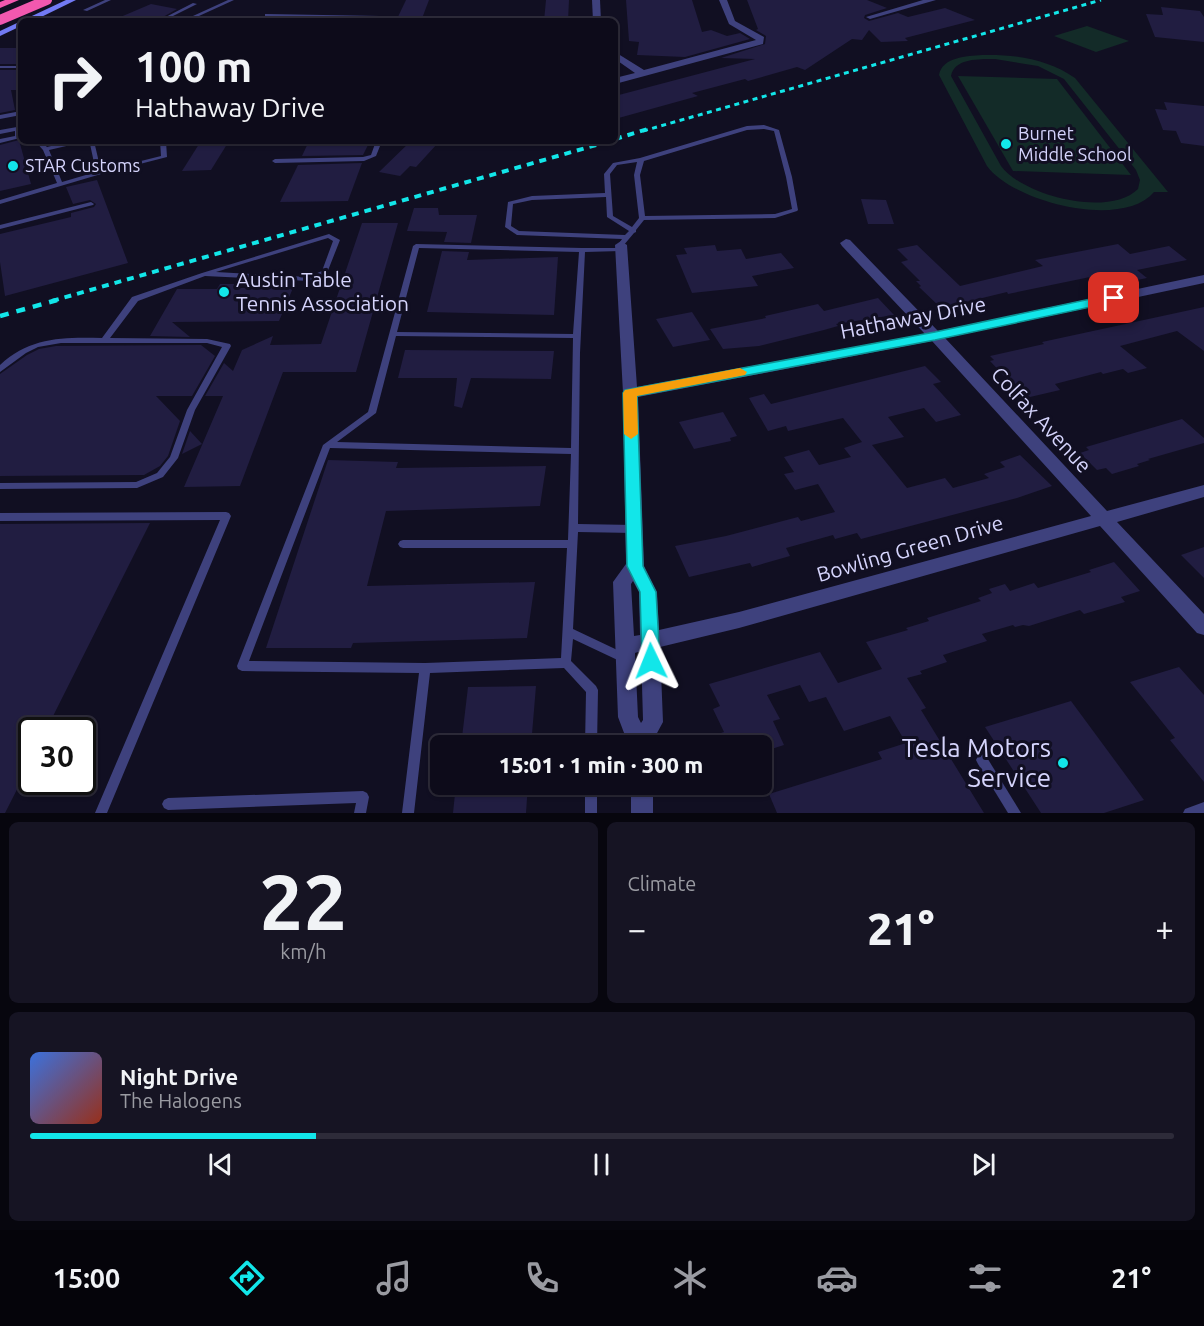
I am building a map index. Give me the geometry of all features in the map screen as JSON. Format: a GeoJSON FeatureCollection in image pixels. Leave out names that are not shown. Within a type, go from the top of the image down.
{"type":"FeatureCollection","features":[{"type":"Feature","properties":{"kind":"highway"},"geometry":{"type":"LineString","coordinates":[[0,6],[14,0]]}},
{"type":"Feature","properties":{"kind":"highway"},"geometry":{"type":"LineString","coordinates":[[0,20],[46,0]]}},
{"type":"Feature","properties":{"kind":"highway"},"geometry":{"type":"LineString","coordinates":[[0,24],[46,0]]}},
{"type":"Feature","properties":{"kind":"main road"},"geometry":{"type":"LineString","coordinates":[[33,18],[72,0]]}},
{"type":"Feature","properties":{"kind":"main road"},"geometry":{"type":"LineString","coordinates":[[0,34],[18,25]]}},
{"type":"Feature","properties":{"kind":"street"},"geometry":{"type":"LineString","coordinates":[[596,0],[597,18]]}},
{"type":"Feature","properties":{"kind":"street"},"geometry":{"type":"LineString","coordinates":[[618,80],[760,42],[761,39],[732,22],[723,0]]}},
{"type":"Feature","properties":{"kind":"street"},"geometry":{"type":"LineString","coordinates":[[888,0],[905,7]]}},
{"type":"Feature","properties":{"kind":"street"},"geometry":{"type":"LineString","coordinates":[[870,17],[932,0]]}},
{"type":"Feature","properties":{"kind":"street"},"geometry":{"type":"LineString","coordinates":[[618,57],[643,74]]}},
{"type":"Feature","properties":{"kind":"street","name":"Colfax Avenue"},"geometry":{"type":"LineString","coordinates":[[846,243],[1204,627]]}},
{"type":"Feature","properties":{"kind":"street"},"geometry":{"type":"LineString","coordinates":[[623,244],[635,566],[648,592],[653,723],[646,735]]}},
{"type":"Feature","properties":{"kind":"street","name":"Hathaway Drive"},"geometry":{"type":"LineString","coordinates":[[630,393],[935,336],[1204,279]]}},
{"type":"Feature","properties":{"kind":"street","name":"Bowling Green Drive"},"geometry":{"type":"LineString","coordinates":[[626,652],[650,641],[739,620],[1204,491]]}},
{"type":"Feature","properties":{"kind":"street"},"geometry":{"type":"LineString","coordinates":[[635,566],[622,582],[628,717],[636,735]]}},
{"type":"Feature","properties":{"kind":"street"},"geometry":{"type":"LineString","coordinates":[[642,795],[642,813]]}},
{"type":"Feature","properties":{"kind":"lane"},"geometry":{"type":"LineString","coordinates":[[85,10],[109,0]]}},
{"type":"Feature","properties":{"kind":"lane"},"geometry":{"type":"LineString","coordinates":[[191,18],[232,0]]}},
{"type":"Feature","properties":{"kind":"lane"},"geometry":{"type":"LineString","coordinates":[[166,18],[195,4]]}},
{"type":"Feature","properties":{"kind":"lane"},"geometry":{"type":"LineString","coordinates":[[267,15],[380,17]]}},
{"type":"Feature","properties":{"kind":"lane"},"geometry":{"type":"LineString","coordinates":[[0,67],[18,67]]}},
{"type":"Feature","properties":{"kind":"lane"},"geometry":{"type":"LineString","coordinates":[[0,117],[18,114]]}},
{"type":"Feature","properties":{"kind":"lane"},"geometry":{"type":"LineString","coordinates":[[634,231],[610,217],[607,174],[615,164],[641,160],[747,128],[764,127],[776,130],[795,210],[775,216],[642,218]]}},
{"type":"Feature","properties":{"kind":"lane"},"geometry":{"type":"LineString","coordinates":[[0,132],[17,129],[18,132]]}},
{"type":"Feature","properties":{"kind":"lane"},"geometry":{"type":"LineString","coordinates":[[0,141],[18,137]]}},
{"type":"Feature","properties":{"kind":"lane"},"geometry":{"type":"LineString","coordinates":[[41,144],[46,149],[60,184]]}},
{"type":"Feature","properties":{"kind":"lane"},"geometry":{"type":"LineString","coordinates":[[46,149],[67,144]]}},
{"type":"Feature","properties":{"kind":"lane"},"geometry":{"type":"LineString","coordinates":[[92,144],[99,173]]}},
{"type":"Feature","properties":{"kind":"lane"},"geometry":{"type":"LineString","coordinates":[[0,202],[164,157],[163,144]]}},
{"type":"Feature","properties":{"kind":"lane"},"geometry":{"type":"LineString","coordinates":[[275,161],[364,159],[373,156],[378,144]]}},
{"type":"Feature","properties":{"kind":"lane"},"geometry":{"type":"LineString","coordinates":[[591,735],[592,690],[566,663],[425,668],[242,666],[327,445],[372,413],[416,246],[582,250],[623,244],[642,218],[637,175],[641,160]]}},
{"type":"Feature","properties":{"kind":"lane"},"geometry":{"type":"LineString","coordinates":[[608,195],[532,198],[510,203],[508,227],[517,233],[623,244]]}},
{"type":"Feature","properties":{"kind":"lane"},"geometry":{"type":"LineString","coordinates":[[0,227],[91,204]]}},
{"type":"Feature","properties":{"kind":"lane"},"geometry":{"type":"LineString","coordinates":[[104,339],[135,299],[204,274],[322,238],[329,236],[337,240],[325,272],[309,279],[204,274]]}},
{"type":"Feature","properties":{"kind":"lane"},"geometry":{"type":"LineString","coordinates":[[566,663],[573,544],[577,336],[582,250]]}},
{"type":"Feature","properties":{"kind":"lane"},"geometry":{"type":"LineString","coordinates":[[393,334],[577,336]]}},
{"type":"Feature","properties":{"kind":"lane"},"geometry":{"type":"LineString","coordinates":[[0,369],[16,353],[39,344],[62,340],[207,341],[227,346],[191,410],[174,458],[160,475],[137,485],[0,486]]}},
{"type":"Feature","properties":{"kind":"lane"},"geometry":{"type":"LineString","coordinates":[[327,445],[575,451]]}},
{"type":"Feature","properties":{"kind":"lane"},"geometry":{"type":"LineString","coordinates":[[0,516],[226,516],[101,813]]}},
{"type":"Feature","properties":{"kind":"lane"},"geometry":{"type":"LineString","coordinates":[[573,528],[634,529]]}},
{"type":"Feature","properties":{"kind":"lane"},"geometry":{"type":"LineString","coordinates":[[403,544],[573,544]]}},
{"type":"Feature","properties":{"kind":"lane"},"geometry":{"type":"LineString","coordinates":[[569,632],[626,652]]}},
{"type":"Feature","properties":{"kind":"lane"},"geometry":{"type":"LineString","coordinates":[[408,813],[425,668]]}},
{"type":"Feature","properties":{"kind":"lane"},"geometry":{"type":"LineString","coordinates":[[982,760],[1015,813]]}},
{"type":"Feature","properties":{"kind":"lane"},"geometry":{"type":"LineString","coordinates":[[591,795],[591,813]]}},
{"type":"Feature","properties":{"kind":"lane"},"geometry":{"type":"LineString","coordinates":[[168,804],[363,797],[360,813]]}},
{"type":"Feature","properties":{"kind":"lane"},"geometry":{"type":"LineString","coordinates":[[1189,813],[1204,808]]}},
{"type":"Feature","properties":{"kind":"green space"},"geometry":{"type":"Polygon","coordinates":[[[1087,26],[1129,41],[1096,52],[1054,36],[1087,26]]]}},
{"type":"Feature","properties":{"kind":"green space"},"geometry":{"type":"Polygon","coordinates":[[[976,55],[1030,59],[1054,66],[1075,78],[1168,192],[1154,192],[1139,203],[1118,209],[1094,210],[1068,207],[1043,200],[1020,191],[1000,179],[987,166],[939,75],[941,69],[950,61],[976,55]],[[982,59],[962,63],[953,70],[951,76],[1001,166],[1012,177],[1028,186],[1067,200],[1107,202],[1125,198],[1138,189],[1140,180],[1136,170],[1064,79],[1038,66],[982,59]]]}},
{"type":"Feature","properties":{"kind":"green space"},"geometry":{"type":"Polygon","coordinates":[[[958,76],[1057,79],[1131,175],[1013,171],[958,76]]]}},
{"type":"Feature","properties":{"kind":"building"},"geometry":{"type":"Polygon","coordinates":[[[406,0],[429,0],[422,18],[397,18],[406,0]]]}},
{"type":"Feature","properties":{"kind":"building"},"geometry":{"type":"Polygon","coordinates":[[[546,0],[569,0],[568,18],[544,18],[546,0]]]}},
{"type":"Feature","properties":{"kind":"building"},"geometry":{"type":"Polygon","coordinates":[[[626,0],[692,0],[702,32],[711,30],[727,36],[740,33],[750,39],[685,57],[637,55],[639,42],[629,41],[626,0]]]}},
{"type":"Feature","properties":{"kind":"building"},"geometry":{"type":"Polygon","coordinates":[[[747,0],[867,0],[887,8],[865,15],[864,18],[869,21],[898,13],[908,17],[945,8],[975,20],[905,38],[908,41],[881,42],[869,30],[862,40],[852,39],[805,70],[797,67],[748,81],[745,79],[692,93],[698,96],[618,118],[618,95],[755,59],[721,58],[765,44],[766,36],[756,30],[758,29],[747,0]]]}},
{"type":"Feature","properties":{"kind":"building"},"geometry":{"type":"Polygon","coordinates":[[[151,4],[177,9],[161,18],[118,18],[151,4]]]}},
{"type":"Feature","properties":{"kind":"building"},"geometry":{"type":"Polygon","coordinates":[[[1161,7],[1200,11],[1204,17],[1204,42],[1155,37],[1146,14],[1163,15],[1161,7]]]}},
{"type":"Feature","properties":{"kind":"building"},"geometry":{"type":"Polygon","coordinates":[[[0,48],[18,48],[18,64],[0,64],[0,48]]]}},
{"type":"Feature","properties":{"kind":"building"},"geometry":{"type":"Polygon","coordinates":[[[0,70],[18,70],[18,90],[11,90],[15,110],[0,113],[0,70]]]}},
{"type":"Feature","properties":{"kind":"building"},"geometry":{"type":"Polygon","coordinates":[[[1164,102],[1204,106],[1204,146],[1181,143],[1176,131],[1163,130],[1155,109],[1167,110],[1164,102]]]}},
{"type":"Feature","properties":{"kind":"building","name":"STAR Customs"},"geometry":{"type":"Polygon","coordinates":[[[18,140],[31,184],[0,191],[0,145],[18,140]]]}},
{"type":"Feature","properties":{"kind":"building"},"geometry":{"type":"Polygon","coordinates":[[[199,144],[227,144],[211,170],[182,171],[199,144]]]}},
{"type":"Feature","properties":{"kind":"building"},"geometry":{"type":"Polygon","coordinates":[[[308,144],[368,144],[363,155],[302,156],[308,144]]]}},
{"type":"Feature","properties":{"kind":"building"},"geometry":{"type":"Polygon","coordinates":[[[408,144],[437,144],[416,167],[410,166],[400,176],[379,172],[408,144]]]}},
{"type":"Feature","properties":{"kind":"building"},"geometry":{"type":"Polygon","coordinates":[[[362,163],[348,201],[280,202],[298,165],[362,163]]]}},
{"type":"Feature","properties":{"kind":"building"},"geometry":{"type":"Polygon","coordinates":[[[97,180],[128,263],[5,296],[0,262],[0,234],[71,217],[71,213],[94,207],[96,204],[90,200],[73,204],[66,187],[97,180]]]}},
{"type":"Feature","properties":{"kind":"building"},"geometry":{"type":"Polygon","coordinates":[[[861,199],[886,200],[894,224],[868,224],[861,199]]]}},
{"type":"Feature","properties":{"kind":"building"},"geometry":{"type":"Polygon","coordinates":[[[414,208],[438,208],[439,215],[477,215],[471,243],[444,242],[447,232],[407,231],[414,208]]]}},
{"type":"Feature","properties":{"kind":"building"},"geometry":{"type":"Polygon","coordinates":[[[362,223],[398,223],[356,372],[283,372],[240,486],[184,487],[223,396],[205,396],[224,363],[233,371],[242,350],[273,336],[270,345],[321,344],[362,223]]]}},
{"type":"Feature","properties":{"kind":"building"},"geometry":{"type":"Polygon","coordinates":[[[1118,244],[1130,254],[1169,246],[1187,260],[1137,270],[1147,278],[1108,286],[1095,276],[1008,294],[1007,292],[941,308],[919,287],[921,286],[916,281],[920,281],[901,262],[908,260],[897,249],[917,245],[960,286],[1043,266],[1035,260],[1118,244]]]}},
{"type":"Feature","properties":{"kind":"building"},"geometry":{"type":"Polygon","coordinates":[[[715,245],[717,251],[741,249],[746,259],[781,253],[794,268],[752,276],[758,286],[692,293],[676,255],[687,254],[684,248],[715,245]]]}},
{"type":"Feature","properties":{"kind":"building"},"geometry":{"type":"Polygon","coordinates":[[[442,251],[469,252],[467,260],[558,257],[554,315],[427,312],[442,251]]]}},
{"type":"Feature","properties":{"kind":"building"},"geometry":{"type":"Polygon","coordinates":[[[220,284],[236,284],[234,288],[293,288],[279,321],[172,322],[190,337],[150,336],[177,289],[217,289],[220,284]]]}},
{"type":"Feature","properties":{"kind":"building"},"geometry":{"type":"Polygon","coordinates":[[[878,298],[894,315],[836,324],[838,326],[759,346],[723,349],[710,329],[766,318],[765,316],[818,304],[824,311],[878,298]]]}},
{"type":"Feature","properties":{"kind":"building"},"geometry":{"type":"Polygon","coordinates":[[[1204,307],[1204,351],[1177,331],[1120,346],[1147,368],[1128,373],[1123,369],[1103,374],[1101,372],[1055,384],[1060,390],[1030,397],[1023,391],[1019,392],[990,361],[994,360],[990,356],[1044,344],[1042,342],[1204,307]]]}},
{"type":"Feature","properties":{"kind":"building"},"geometry":{"type":"Polygon","coordinates":[[[692,312],[710,340],[673,347],[656,319],[692,312]]]}},
{"type":"Feature","properties":{"kind":"building"},"geometry":{"type":"Polygon","coordinates":[[[201,345],[215,356],[192,396],[156,396],[180,421],[168,456],[160,466],[144,475],[0,476],[0,374],[27,355],[39,349],[56,346],[201,345]]]}},
{"type":"Feature","properties":{"kind":"building"},"geometry":{"type":"Polygon","coordinates":[[[405,350],[554,351],[551,379],[471,378],[462,408],[454,406],[457,378],[398,378],[405,350]]]}},
{"type":"Feature","properties":{"kind":"building"},"geometry":{"type":"Polygon","coordinates":[[[925,366],[941,382],[933,384],[961,415],[936,422],[924,408],[888,417],[904,437],[872,445],[907,488],[945,478],[953,488],[989,478],[984,474],[1005,467],[1000,462],[1020,455],[1052,486],[1017,498],[861,539],[857,533],[835,539],[833,535],[786,548],[790,556],[752,567],[750,563],[689,577],[675,546],[726,536],[798,517],[801,521],[835,512],[818,484],[795,490],[784,474],[794,472],[784,457],[809,450],[819,465],[851,457],[844,448],[862,442],[843,418],[788,431],[786,426],[768,431],[749,398],[764,394],[771,404],[925,366]]]}},
{"type":"Feature","properties":{"kind":"building"},"geometry":{"type":"Polygon","coordinates":[[[723,412],[737,436],[730,438],[731,441],[694,449],[679,422],[723,412]]]}},
{"type":"Feature","properties":{"kind":"building"},"geometry":{"type":"Polygon","coordinates":[[[1182,419],[1204,438],[1204,443],[1148,459],[1150,460],[1137,464],[1139,466],[1112,474],[1106,468],[1097,470],[1080,453],[1089,450],[1086,447],[1182,419]]]}},
{"type":"Feature","properties":{"kind":"building"},"geometry":{"type":"Polygon","coordinates":[[[190,431],[202,444],[182,454],[190,431]]]}},
{"type":"Feature","properties":{"kind":"building"},"geometry":{"type":"Polygon","coordinates":[[[328,460],[398,462],[396,468],[546,466],[540,506],[386,511],[367,586],[535,582],[527,638],[353,643],[351,648],[266,648],[328,460]]]}},
{"type":"Feature","properties":{"kind":"building"},"geometry":{"type":"Polygon","coordinates":[[[150,523],[53,717],[18,717],[18,787],[5,813],[0,813],[0,524],[150,523]]]}},
{"type":"Feature","properties":{"kind":"building"},"geometry":{"type":"Polygon","coordinates":[[[1204,547],[1204,578],[1181,555],[1204,547]]]}},
{"type":"Feature","properties":{"kind":"building"},"geometry":{"type":"Polygon","coordinates":[[[1114,562],[1140,591],[1121,597],[1125,602],[1084,614],[1080,610],[1029,626],[1015,627],[1013,625],[982,634],[987,641],[943,655],[947,662],[920,671],[922,674],[907,678],[926,708],[921,710],[984,813],[777,813],[769,795],[772,793],[882,759],[878,752],[906,743],[890,716],[844,731],[826,697],[809,702],[800,685],[767,695],[780,719],[773,721],[784,745],[772,749],[772,735],[715,735],[724,732],[713,709],[720,706],[709,684],[820,652],[838,683],[882,669],[866,642],[908,630],[906,628],[929,621],[927,618],[981,601],[978,598],[992,593],[989,589],[1005,584],[1010,591],[1034,583],[1038,588],[1091,572],[1089,570],[1114,562]]]}},
{"type":"Feature","properties":{"kind":"building"},"geometry":{"type":"Polygon","coordinates":[[[1179,667],[1204,695],[1204,782],[1170,740],[1175,738],[1130,682],[1179,667]]]}},
{"type":"Feature","properties":{"kind":"building"},"geometry":{"type":"Polygon","coordinates":[[[536,686],[532,735],[462,735],[468,687],[536,686]]]}},
{"type":"Feature","properties":{"kind":"building","name":"Tesla Motors Service"},"geometry":{"type":"Polygon","coordinates":[[[1071,701],[1144,800],[1104,813],[1041,813],[985,727],[1071,701]]]}},
{"type":"Feature","properties":{"kind":"building"},"geometry":{"type":"Polygon","coordinates":[[[455,795],[527,795],[526,813],[453,813],[455,795]]]}},
{"type":"Feature","properties":{"kind":"railway"},"geometry":{"type":"LineString","coordinates":[[643,131],[1101,0]]}},
{"type":"Feature","properties":{"kind":"railway"},"geometry":{"type":"LineString","coordinates":[[618,138],[648,129]]}},
{"type":"Feature","properties":{"kind":"railway"},"geometry":{"type":"LineString","coordinates":[[52,301],[600,144]]}},
{"type":"Feature","properties":{"kind":"railway"},"geometry":{"type":"LineString","coordinates":[[0,316],[57,300]]}},
{"type":"Feature","properties":{"kind":"slow traffic"},"geometry":{"type":"LineString","coordinates":[[631,434],[630,393],[740,372]]}},
{"type":"Feature","properties":{"kind":"place","name":"Burnet Middle School"},"geometry":{"type":"Point","coordinates":[1006,144]}},
{"type":"Feature","properties":{"kind":"place","name":"STAR Customs"},"geometry":{"type":"Point","coordinates":[13,166]}},
{"type":"Feature","properties":{"kind":"place","name":"Austin Table Tennis Association"},"geometry":{"type":"Point","coordinates":[224,292]}},
{"type":"Feature","properties":{"kind":"place","name":"Tesla Motors Service"},"geometry":{"type":"Point","coordinates":[1063,763]}},
{"type":"Feature","properties":{"kind":"route"},"geometry":{"type":"LineString","coordinates":[[651,661],[648,592],[635,566],[630,393],[935,336],[1114,298]]}}]}
